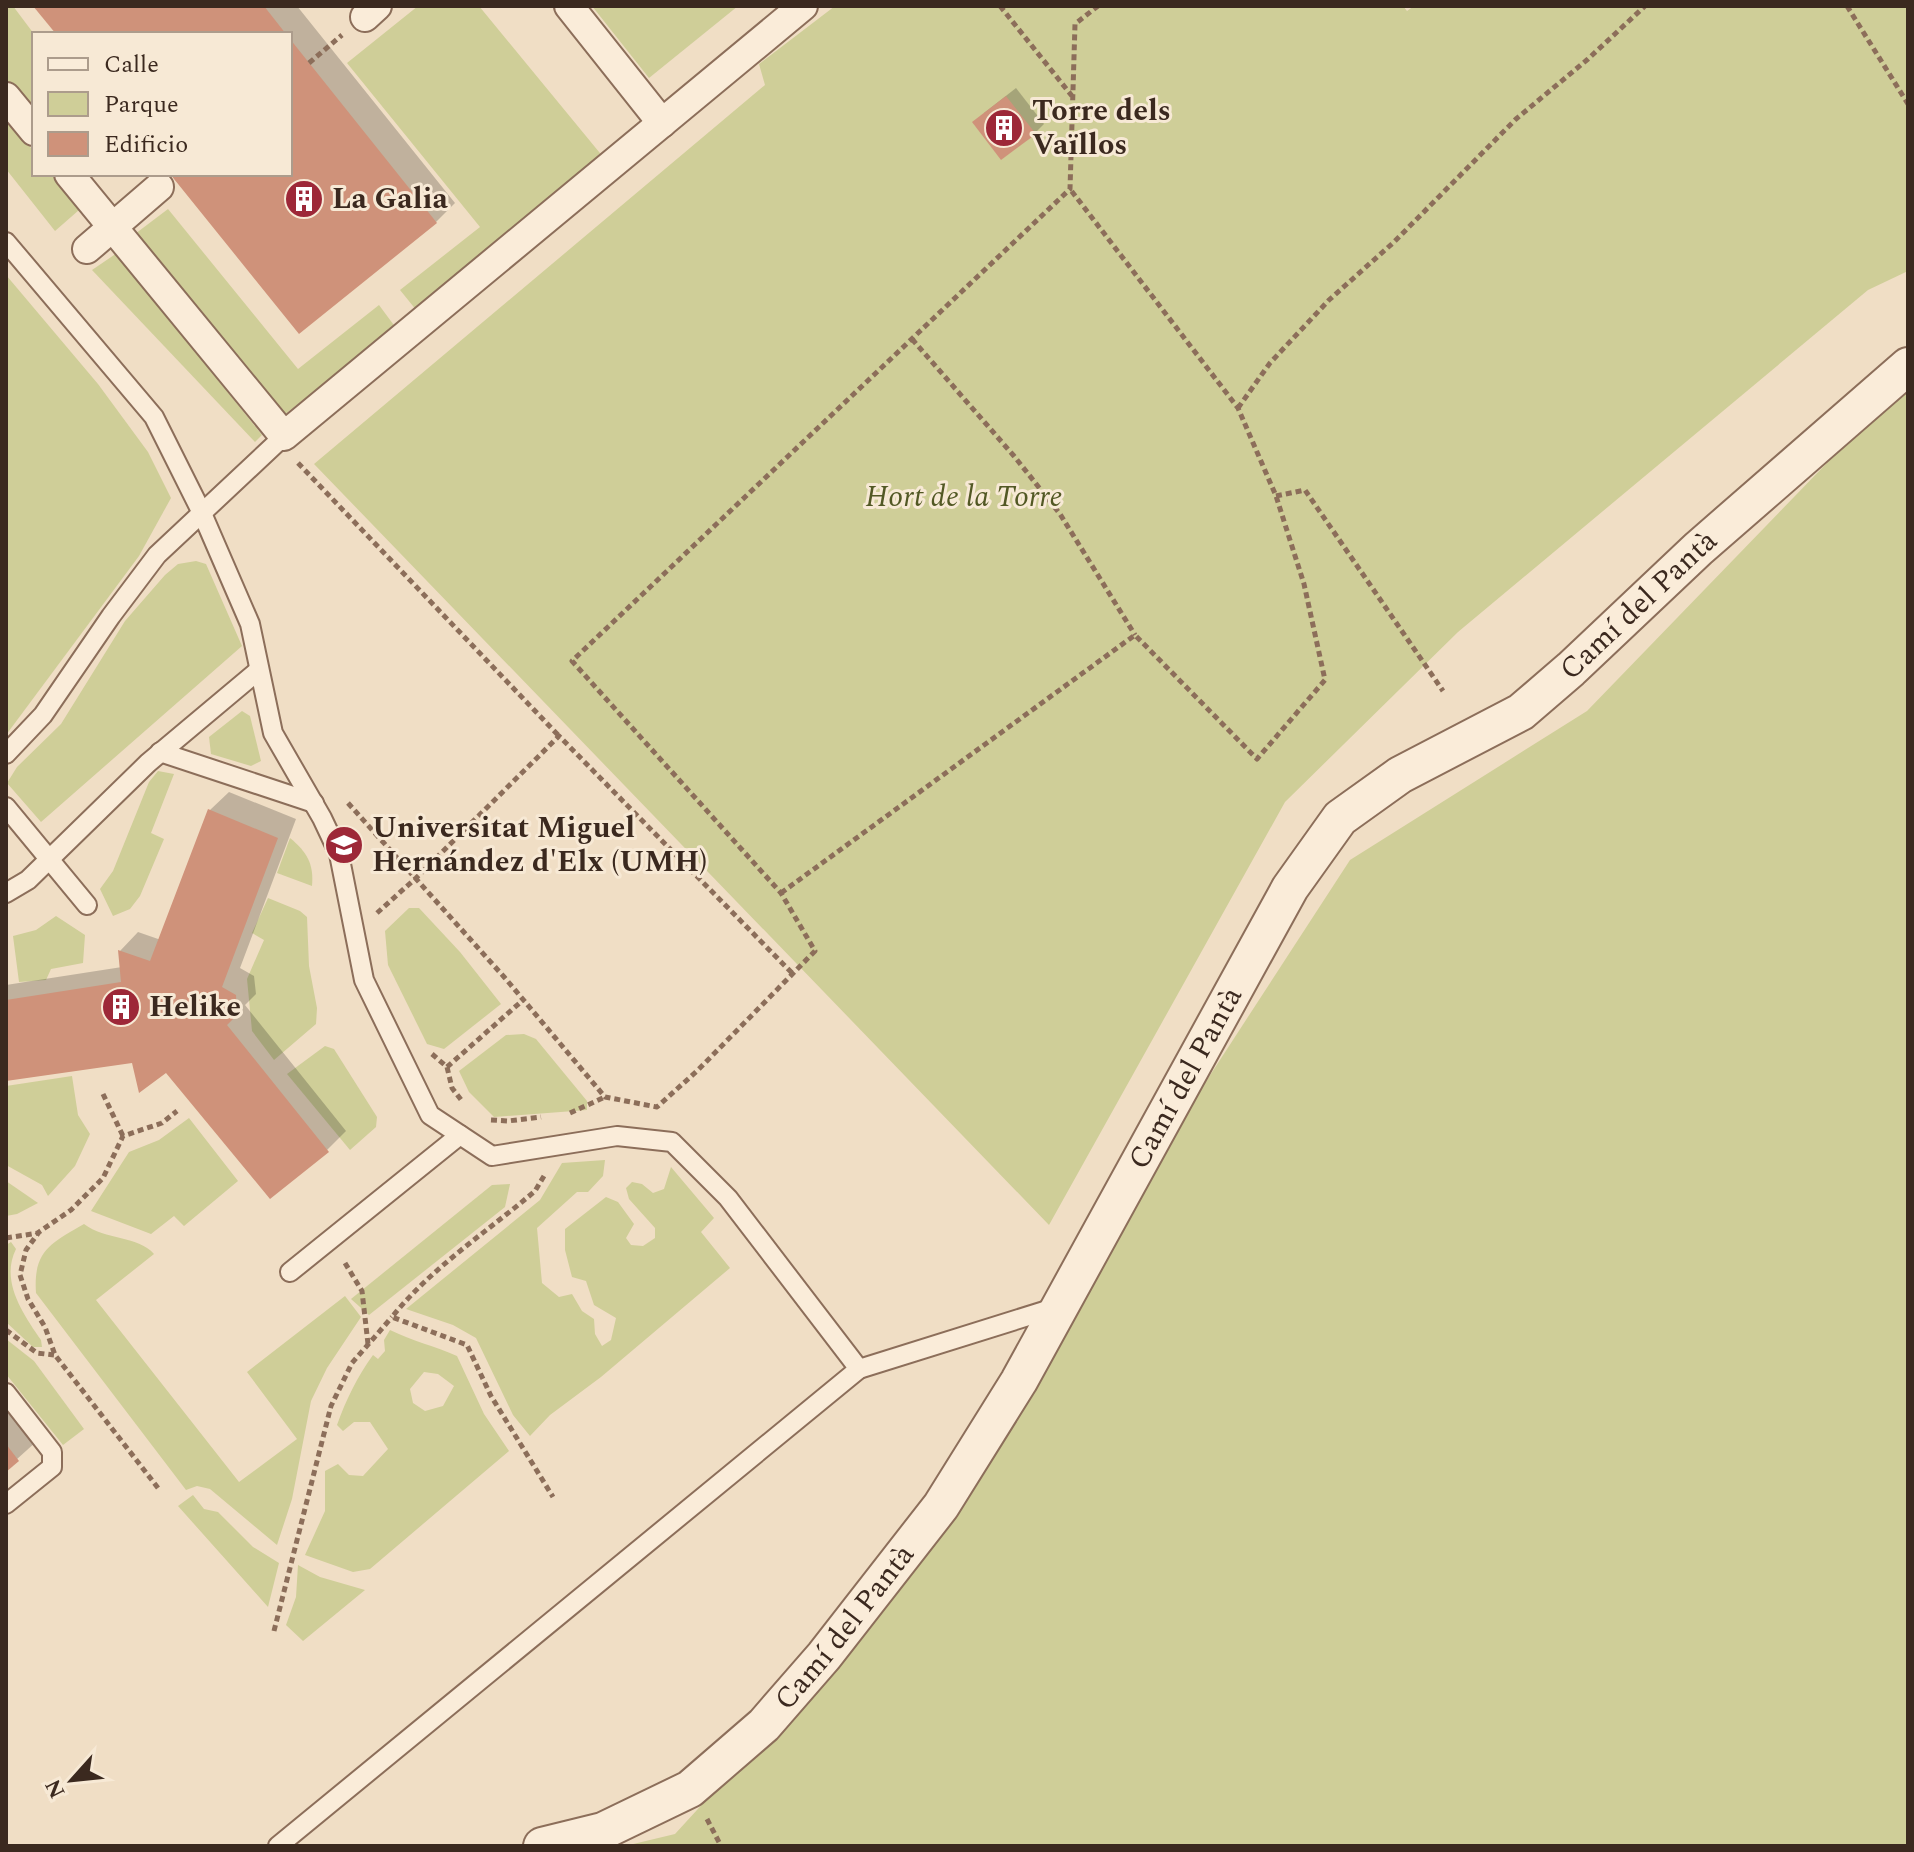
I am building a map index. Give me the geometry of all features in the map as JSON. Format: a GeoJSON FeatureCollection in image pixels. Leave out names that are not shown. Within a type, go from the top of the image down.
{"type":"FeatureCollection","features":[{"type":"Feature","properties":{"kind":"street"},"geometry":{"type":"LineString","coordinates":[[569,6],[662,123]]}},
{"type":"Feature","properties":{"kind":"street"},"geometry":{"type":"LineString","coordinates":[[71,176],[284,436],[803,6]]}},
{"type":"Feature","properties":{"kind":"street"},"geometry":{"type":"LineString","coordinates":[[6,97],[32,129]]}},
{"type":"Feature","properties":{"kind":"street"},"geometry":{"type":"LineString","coordinates":[[87,249],[159,187]]}},
{"type":"Feature","properties":{"kind":"street","name":"Camí del Pantà"},"geometry":{"type":"LineString","coordinates":[[542,1846],[603,1831],[690,1789],[764,1725],[824,1656],[941,1506],[1019,1381],[1290,888],[1340,818],[1400,775],[1521,712],[1698,549],[1908,366]]}},
{"type":"Feature","properties":{"kind":"lane"},"geometry":{"type":"LineString","coordinates":[[6,242],[154,417],[201,511],[250,624],[273,733],[314,803],[339,854],[364,980],[430,1115],[492,1156],[617,1136],[672,1142],[728,1198],[859,1369]]}},
{"type":"Feature","properties":{"kind":"lane"},"geometry":{"type":"LineString","coordinates":[[6,754],[43,715],[157,555],[284,436]]}},
{"type":"Feature","properties":{"kind":"lane"},"geometry":{"type":"LineString","coordinates":[[6,893],[28,880],[160,752],[259,670]]}},
{"type":"Feature","properties":{"kind":"lane"},"geometry":{"type":"LineString","coordinates":[[160,752],[314,803]]}},
{"type":"Feature","properties":{"kind":"lane"},"geometry":{"type":"LineString","coordinates":[[6,807],[87,905]]}},
{"type":"Feature","properties":{"kind":"lane"},"geometry":{"type":"LineString","coordinates":[[290,1272],[460,1135]]}},
{"type":"Feature","properties":{"kind":"lane"},"geometry":{"type":"LineString","coordinates":[[278,1846],[859,1369],[1060,1306]]}},
{"type":"Feature","properties":{"kind":"lane"},"geometry":{"type":"LineString","coordinates":[[6,1393],[52,1452],[52,1467],[6,1504]]}},
{"type":"Feature","properties":{"kind":"path"},"geometry":{"type":"LineString","coordinates":[[1000,6],[1073,98]]}},
{"type":"Feature","properties":{"kind":"path"},"geometry":{"type":"LineString","coordinates":[[912,339],[1060,514],[1135,635],[1257,759],[1325,680],[1304,584],[1276,496],[1238,408],[1070,189],[1075,24],[1098,6]]}},
{"type":"Feature","properties":{"kind":"path"},"geometry":{"type":"LineString","coordinates":[[1238,408],[1270,363],[1329,300],[1394,242],[1516,119],[1645,6]]}},
{"type":"Feature","properties":{"kind":"path"},"geometry":{"type":"LineString","coordinates":[[1847,6],[1908,104]]}},
{"type":"Feature","properties":{"kind":"path"},"geometry":{"type":"LineString","coordinates":[[309,63],[371,11]]}},
{"type":"Feature","properties":{"kind":"path"},"geometry":{"type":"LineString","coordinates":[[569,1114],[605,1097],[657,1107],[698,1070],[815,951],[781,893],[572,661],[1070,189]]}},
{"type":"Feature","properties":{"kind":"path"},"geometry":{"type":"LineString","coordinates":[[284,436],[298,463],[559,736],[792,973]]}},
{"type":"Feature","properties":{"kind":"path"},"geometry":{"type":"LineString","coordinates":[[287,473],[298,463]]}},
{"type":"Feature","properties":{"kind":"path"},"geometry":{"type":"LineString","coordinates":[[1276,496],[1305,490],[1443,691]]}},
{"type":"Feature","properties":{"kind":"path"},"geometry":{"type":"LineString","coordinates":[[781,893],[1135,635]]}},
{"type":"Feature","properties":{"kind":"path"},"geometry":{"type":"LineString","coordinates":[[377,913],[559,736]]}},
{"type":"Feature","properties":{"kind":"path"},"geometry":{"type":"LineString","coordinates":[[345,800],[605,1097]]}},
{"type":"Feature","properties":{"kind":"path"},"geometry":{"type":"LineString","coordinates":[[373,902],[378,925]]}},
{"type":"Feature","properties":{"kind":"path"},"geometry":{"type":"LineString","coordinates":[[447,1067],[523,1000]]}},
{"type":"Feature","properties":{"kind":"path"},"geometry":{"type":"LineString","coordinates":[[429,1051],[447,1067],[452,1088],[469,1109]]}},
{"type":"Feature","properties":{"kind":"path"},"geometry":{"type":"LineString","coordinates":[[103,1094],[123,1136]]}},
{"type":"Feature","properties":{"kind":"path"},"geometry":{"type":"LineString","coordinates":[[158,1488],[55,1355],[20,1275],[26,1250],[39,1232],[71,1210],[103,1178],[123,1136],[162,1123],[177,1111]]}},
{"type":"Feature","properties":{"kind":"path"},"geometry":{"type":"LineString","coordinates":[[478,1120],[508,1121],[554,1116]]}},
{"type":"Feature","properties":{"kind":"path"},"geometry":{"type":"LineString","coordinates":[[274,1631],[331,1406],[352,1363],[410,1295],[535,1191],[548,1169]]}},
{"type":"Feature","properties":{"kind":"path"},"geometry":{"type":"LineString","coordinates":[[6,1238],[39,1232]]}},
{"type":"Feature","properties":{"kind":"path"},"geometry":{"type":"LineString","coordinates":[[331,1239],[362,1291],[368,1345]]}},
{"type":"Feature","properties":{"kind":"path"},"geometry":{"type":"LineString","coordinates":[[392,1317],[467,1345],[491,1396],[553,1497]]}},
{"type":"Feature","properties":{"kind":"path"},"geometry":{"type":"LineString","coordinates":[[6,1330],[37,1353],[55,1355]]}},
{"type":"Feature","properties":{"kind":"green space"},"geometry":{"type":"Polygon","coordinates":[[[6,6],[13,6],[32,32],[32,112],[6,80],[6,6]]]}},
{"type":"Feature","properties":{"kind":"green space"},"geometry":{"type":"Polygon","coordinates":[[[418,6],[479,6],[604,158],[417,311],[400,290],[480,227],[347,63],[418,6]]]}},
{"type":"Feature","properties":{"kind":"green space"},"geometry":{"type":"Polygon","coordinates":[[[592,6],[738,6],[649,78],[592,6]]]}},
{"type":"Feature","properties":{"kind":"green space","name":"Hort de la Torre"},"geometry":{"type":"Polygon","coordinates":[[[835,6],[1403,6],[1407,11],[1414,6],[1908,6],[1908,271],[1868,290],[1458,632],[1285,802],[1049,1225],[314,464],[765,85],[759,64],[835,6]]]}},
{"type":"Feature","properties":{"kind":"green space"},"geometry":{"type":"Polygon","coordinates":[[[6,116],[32,149],[32,176],[53,176],[79,210],[55,231],[6,169],[6,116]]]}},
{"type":"Feature","properties":{"kind":"green space"},"geometry":{"type":"Polygon","coordinates":[[[168,209],[298,369],[379,305],[396,328],[280,418],[131,237],[168,209]]]}},
{"type":"Feature","properties":{"kind":"green space"},"geometry":{"type":"Polygon","coordinates":[[[117,253],[262,435],[255,442],[92,270],[117,253]]]}},
{"type":"Feature","properties":{"kind":"green space"},"geometry":{"type":"Polygon","coordinates":[[[6,275],[98,384],[148,452],[171,498],[139,556],[6,735],[6,275]]]}},
{"type":"Feature","properties":{"kind":"green space"},"geometry":{"type":"Polygon","coordinates":[[[1908,390],[1908,1846],[625,1846],[675,1834],[848,1645],[1060,1306],[1350,860],[1587,711],[1853,436],[1908,390]]]}},
{"type":"Feature","properties":{"kind":"green space"},"geometry":{"type":"Polygon","coordinates":[[[196,561],[206,564],[242,646],[41,822],[7,783],[17,767],[61,724],[125,621],[178,564],[196,561]]]}},
{"type":"Feature","properties":{"kind":"green space"},"geometry":{"type":"Polygon","coordinates":[[[242,711],[250,716],[261,761],[251,766],[211,754],[209,737],[242,711]]]}},
{"type":"Feature","properties":{"kind":"green space"},"geometry":{"type":"Polygon","coordinates":[[[158,771],[174,774],[151,833],[164,839],[140,896],[130,909],[113,916],[100,889],[113,871],[149,782],[158,771]]]}},
{"type":"Feature","properties":{"kind":"green space"},"geometry":{"type":"Polygon","coordinates":[[[290,838],[308,859],[312,886],[277,873],[290,838]]]}},
{"type":"Feature","properties":{"kind":"green space"},"geometry":{"type":"Polygon","coordinates":[[[268,898],[307,917],[309,966],[317,1008],[316,1024],[274,1060],[252,1031],[247,979],[264,940],[252,933],[268,898]]]}},
{"type":"Feature","properties":{"kind":"green space"},"geometry":{"type":"Polygon","coordinates":[[[409,908],[419,908],[460,952],[501,1004],[444,1049],[427,1044],[388,965],[385,931],[409,908]]]}},
{"type":"Feature","properties":{"kind":"green space"},"geometry":{"type":"Polygon","coordinates":[[[56,916],[85,935],[83,963],[51,969],[46,980],[19,982],[13,936],[36,930],[56,916]]]}},
{"type":"Feature","properties":{"kind":"green space"},"geometry":{"type":"Polygon","coordinates":[[[524,1034],[536,1039],[587,1101],[587,1110],[494,1117],[469,1092],[459,1071],[506,1035],[524,1034]]]}},
{"type":"Feature","properties":{"kind":"green space"},"geometry":{"type":"Polygon","coordinates":[[[325,1046],[334,1049],[377,1117],[376,1127],[350,1150],[287,1074],[325,1046]]]}},
{"type":"Feature","properties":{"kind":"green space"},"geometry":{"type":"Polygon","coordinates":[[[72,1076],[78,1115],[90,1134],[75,1166],[48,1196],[42,1185],[6,1165],[6,1086],[72,1076]]]}},
{"type":"Feature","properties":{"kind":"green space"},"geometry":{"type":"Polygon","coordinates":[[[189,1118],[238,1181],[184,1226],[174,1216],[151,1234],[91,1211],[129,1152],[159,1140],[189,1118]]]}},
{"type":"Feature","properties":{"kind":"green space"},"geometry":{"type":"Polygon","coordinates":[[[605,1160],[603,1176],[588,1192],[577,1192],[537,1228],[542,1283],[559,1297],[572,1294],[582,1311],[594,1319],[595,1334],[602,1346],[611,1340],[616,1318],[594,1305],[586,1281],[572,1277],[565,1250],[565,1229],[606,1197],[618,1202],[634,1224],[626,1238],[631,1245],[643,1246],[655,1238],[655,1228],[629,1199],[626,1188],[632,1182],[642,1184],[653,1193],[664,1189],[671,1167],[714,1218],[701,1232],[730,1268],[601,1377],[550,1415],[530,1436],[513,1415],[476,1338],[453,1325],[406,1309],[540,1200],[562,1163],[605,1160]]]}},
{"type":"Feature","properties":{"kind":"green space"},"geometry":{"type":"Polygon","coordinates":[[[6,1181],[38,1203],[6,1216],[6,1181]]]}},
{"type":"Feature","properties":{"kind":"green space"},"geometry":{"type":"Polygon","coordinates":[[[510,1184],[505,1207],[369,1315],[351,1299],[492,1185],[510,1184]]]}},
{"type":"Feature","properties":{"kind":"green space"},"geometry":{"type":"Polygon","coordinates":[[[84,1224],[102,1233],[140,1244],[154,1254],[96,1300],[239,1482],[297,1439],[247,1372],[345,1296],[361,1317],[327,1368],[311,1401],[292,1499],[277,1545],[210,1489],[197,1486],[186,1490],[36,1293],[38,1267],[46,1250],[84,1224]]]}},
{"type":"Feature","properties":{"kind":"green space"},"geometry":{"type":"Polygon","coordinates":[[[11,1242],[16,1249],[12,1261],[12,1285],[42,1347],[33,1347],[6,1322],[6,1245],[11,1242]]]}},
{"type":"Feature","properties":{"kind":"green space"},"geometry":{"type":"Polygon","coordinates":[[[390,1330],[457,1356],[484,1414],[509,1451],[370,1569],[353,1572],[305,1555],[325,1511],[325,1471],[338,1464],[349,1475],[363,1476],[388,1449],[370,1422],[354,1422],[343,1431],[337,1425],[367,1363],[373,1355],[378,1359],[385,1351],[384,1340],[390,1330]],[[424,1372],[410,1389],[413,1403],[425,1411],[443,1406],[454,1386],[438,1374],[424,1372]]]}},
{"type":"Feature","properties":{"kind":"green space"},"geometry":{"type":"Polygon","coordinates":[[[6,1339],[34,1361],[84,1429],[63,1445],[6,1374],[6,1339]]]}},
{"type":"Feature","properties":{"kind":"green space"},"geometry":{"type":"Polygon","coordinates":[[[193,1495],[204,1509],[218,1512],[253,1547],[279,1563],[268,1607],[178,1506],[193,1495]]]}},
{"type":"Feature","properties":{"kind":"green space"},"geometry":{"type":"Polygon","coordinates":[[[298,1565],[320,1577],[365,1590],[303,1641],[286,1625],[296,1597],[298,1565]]]}},
{"type":"Feature","properties":{"kind":"building"},"geometry":{"type":"Polygon","coordinates":[[[33,6],[264,6],[284,32],[54,32],[33,6]]]}},
{"type":"Feature","properties":{"kind":"building","name":"La Galia"},"geometry":{"type":"Polygon","coordinates":[[[292,42],[437,223],[299,334],[172,176],[292,176],[292,42]]]}},
{"type":"Feature","properties":{"kind":"building","name":"Torre dels Vaïllos"},"geometry":{"type":"Polygon","coordinates":[[[1006,96],[1036,134],[1001,160],[972,122],[1006,96]]]}},
{"type":"Feature","properties":{"kind":"building","name":"Helike"},"geometry":{"type":"Polygon","coordinates":[[[208,809],[278,838],[222,987],[236,995],[237,1015],[227,1025],[329,1152],[270,1199],[166,1073],[139,1093],[132,1063],[6,1081],[6,1000],[121,982],[118,950],[150,961],[208,809]]]}},
{"type":"Feature","properties":{"kind":"building"},"geometry":{"type":"Polygon","coordinates":[[[6,1444],[19,1461],[6,1472],[6,1444]]]}},
{"type":"Feature","properties":{"kind":"place","name":"Torre dels Vaïllos"},"geometry":{"type":"Point","coordinates":[1004,128]}},
{"type":"Feature","properties":{"kind":"place","name":"La Galia"},"geometry":{"type":"Point","coordinates":[304,199]}},
{"type":"Feature","properties":{"kind":"place","name":"Universitat Miguel Hernández d'Elx (UMH)"},"geometry":{"type":"Point","coordinates":[344,845]}},
{"type":"Feature","properties":{"kind":"place","name":"Helike"},"geometry":{"type":"Point","coordinates":[121,1007]}}]}
